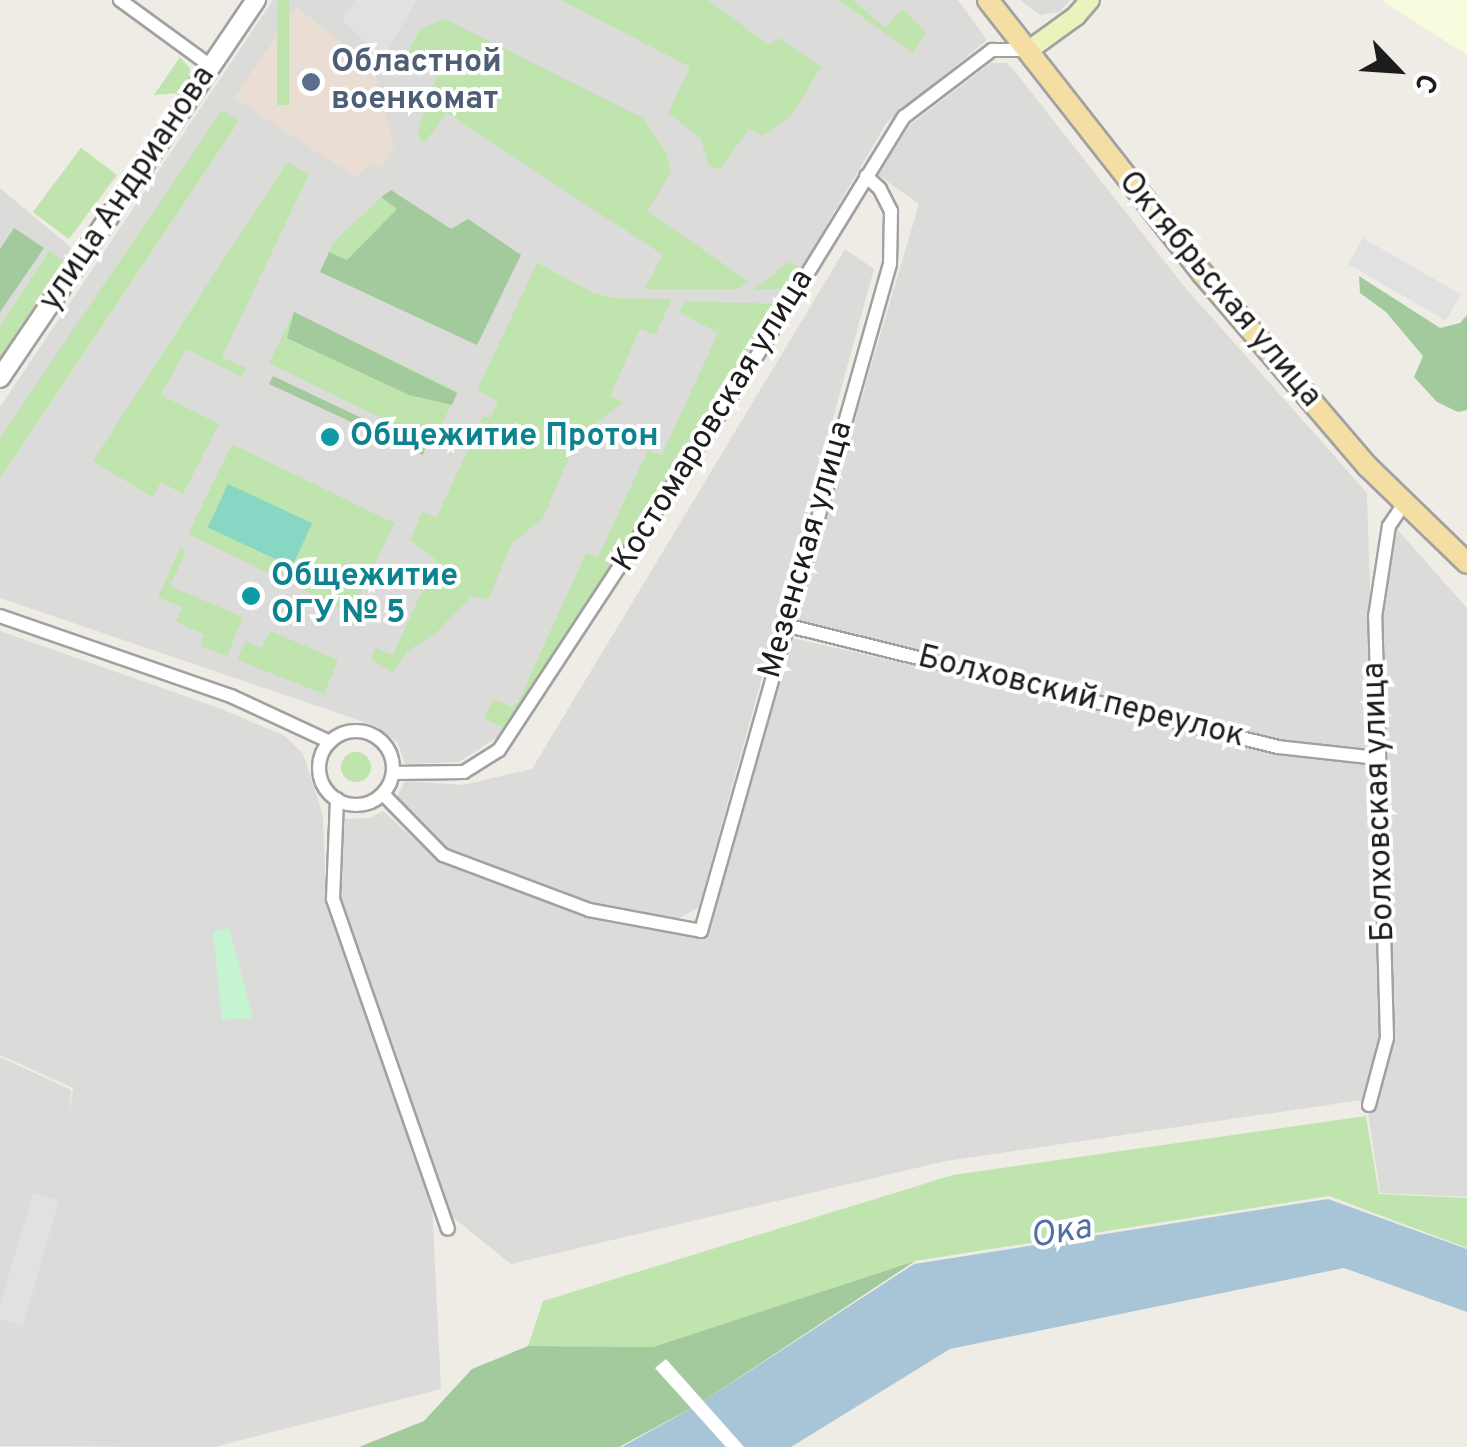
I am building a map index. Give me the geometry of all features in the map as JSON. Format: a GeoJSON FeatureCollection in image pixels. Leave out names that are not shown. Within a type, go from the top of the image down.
{"type":"FeatureCollection","features":[{"type":"Feature","properties":{"kind":"main road","name":"Октябрьская улица"},"geometry":{"type":"LineString","coordinates":[[988,0],[1203,274],[1404,504],[1467,564]]}},
{"type":"Feature","properties":{"kind":"main road"},"geometry":{"type":"LineString","coordinates":[[1028,50],[1076,16],[1090,0]]}},
{"type":"Feature","properties":{"kind":"street"},"geometry":{"type":"LineString","coordinates":[[120,0],[212,66]]}},
{"type":"Feature","properties":{"kind":"street","name":"улица Андрианова"},"geometry":{"type":"LineString","coordinates":[[0,378],[256,0]]}},
{"type":"Feature","properties":{"kind":"street","name":"Костомаровская улица"},"geometry":{"type":"LineString","coordinates":[[393,774],[464,772],[499,750],[794,297],[904,117],[992,50],[1028,50]]}},
{"type":"Feature","properties":{"kind":"street","name":"Мезенская улица"},"geometry":{"type":"LineString","coordinates":[[383,794],[444,855],[589,910],[701,931],[890,264],[891,211],[880,189],[866,176]]}},
{"type":"Feature","properties":{"kind":"street","name":"Болховская улица"},"geometry":{"type":"LineString","coordinates":[[1369,1104],[1388,1038],[1375,617],[1388,526],[1404,504]]}},
{"type":"Feature","properties":{"kind":"street"},"geometry":{"type":"LineString","coordinates":[[0,616],[231,696],[330,742]]}},
{"type":"Feature","properties":{"kind":"street","name":"Болховский переулок"},"geometry":{"type":"LineString","coordinates":[[785,625],[1278,747],[1378,758]]}},
{"type":"Feature","properties":{"kind":"street"},"geometry":{"type":"LineString","coordinates":[[337,799],[361,804],[383,794],[393,774],[391,754],[377,737],[353,731],[330,742],[320,772],[337,799],[334,899],[448,1229]]}},
{"type":"Feature","properties":{"kind":"shaded area"},"geometry":{"type":"Polygon","coordinates":[[[273,0],[958,0],[987,40],[887,122],[787,292],[507,731],[459,762],[405,764],[398,743],[376,726],[0,598],[0,407],[273,0]]]}},
{"type":"Feature","properties":{"kind":"shaded area"},"geometry":{"type":"Polygon","coordinates":[[[355,0],[417,0],[383,58],[342,20],[355,0]]]}},
{"type":"Feature","properties":{"kind":"shaded area"},"geometry":{"type":"Polygon","coordinates":[[[1020,0],[1071,0],[1059,12],[1040,15],[1020,0]]]}},
{"type":"Feature","properties":{"kind":"shaded area"},"geometry":{"type":"Polygon","coordinates":[[[1381,0],[1467,0],[1467,55],[1381,0]]]}},
{"type":"Feature","properties":{"kind":"shaded area","name":"Областной военкомат"},"geometry":{"type":"Polygon","coordinates":[[[296,7],[373,66],[394,146],[382,168],[370,164],[355,177],[234,98],[296,7]]]}},
{"type":"Feature","properties":{"kind":"shaded area"},"geometry":{"type":"Polygon","coordinates":[[[991,63],[1007,63],[1016,73],[1183,285],[1367,493],[1375,755],[1276,745],[796,619],[919,204],[878,175],[910,125],[991,63]]]}},
{"type":"Feature","properties":{"kind":"shaded area"},"geometry":{"type":"Polygon","coordinates":[[[0,188],[74,250],[0,364],[0,188]]]}},
{"type":"Feature","properties":{"kind":"shaded area"},"geometry":{"type":"Polygon","coordinates":[[[1363,238],[1461,294],[1446,320],[1348,264],[1363,238]]]}},
{"type":"Feature","properties":{"kind":"shaded area"},"geometry":{"type":"Polygon","coordinates":[[[845,249],[874,269],[699,907],[676,920],[593,902],[448,849],[397,797],[405,781],[463,785],[532,769],[845,249]]]}},
{"type":"Feature","properties":{"kind":"shaded area"},"geometry":{"type":"Polygon","coordinates":[[[228,484],[312,523],[292,567],[208,528],[228,484]]]}},
{"type":"Feature","properties":{"kind":"shaded area"},"geometry":{"type":"Polygon","coordinates":[[[1395,527],[1467,608],[1467,1197],[1380,1193],[1365,1093],[1392,1013],[1382,589],[1395,527]]]}},
{"type":"Feature","properties":{"kind":"shaded area"},"geometry":{"type":"Polygon","coordinates":[[[0,631],[219,708],[285,736],[303,754],[323,815],[326,899],[432,1204],[441,1389],[214,1447],[0,1446],[0,1057],[71,1090],[70,1112],[73,1088],[0,1055],[0,631]]]}},
{"type":"Feature","properties":{"kind":"shaded area"},"geometry":{"type":"Polygon","coordinates":[[[792,638],[1280,749],[1377,759],[1388,1014],[1361,1100],[946,1161],[511,1264],[450,1215],[341,899],[344,819],[370,818],[383,811],[436,859],[589,918],[707,939],[792,638]]]}},
{"type":"Feature","properties":{"kind":"shaded area"},"geometry":{"type":"Polygon","coordinates":[[[33,1193],[59,1200],[23,1326],[0,1319],[0,1305],[33,1193]]]}},
{"type":"Feature","properties":{"kind":"shaded area"},"geometry":{"type":"Polygon","coordinates":[[[1328,1199],[1467,1249],[1467,1312],[1344,1268],[950,1349],[791,1447],[622,1447],[699,1404],[914,1264],[1328,1199]]]}},
{"type":"Feature","properties":{"kind":"green space"},"geometry":{"type":"Polygon","coordinates":[[[277,0],[289,0],[289,105],[277,105],[277,0]]]}},
{"type":"Feature","properties":{"kind":"green space"},"geometry":{"type":"Polygon","coordinates":[[[561,0],[708,0],[769,45],[779,38],[821,67],[792,115],[763,136],[749,129],[720,169],[709,166],[700,137],[668,113],[690,67],[561,0]]]}},
{"type":"Feature","properties":{"kind":"green space"},"geometry":{"type":"Polygon","coordinates":[[[838,0],[853,0],[885,28],[902,9],[926,32],[913,53],[838,0]]]}},
{"type":"Feature","properties":{"kind":"green space"},"geometry":{"type":"Polygon","coordinates":[[[445,19],[643,118],[666,152],[671,173],[647,211],[748,281],[739,289],[644,289],[663,255],[447,113],[424,143],[417,135],[438,71],[405,59],[420,29],[445,19]]]}},
{"type":"Feature","properties":{"kind":"green space"},"geometry":{"type":"Polygon","coordinates":[[[180,57],[190,69],[189,82],[180,93],[154,95],[180,57]]]}},
{"type":"Feature","properties":{"kind":"green space"},"geometry":{"type":"Polygon","coordinates":[[[222,110],[239,121],[0,479],[0,438],[222,110]]]}},
{"type":"Feature","properties":{"kind":"green space"},"geometry":{"type":"Polygon","coordinates":[[[81,148],[117,175],[69,239],[33,212],[81,148]]]}},
{"type":"Feature","properties":{"kind":"green space"},"geometry":{"type":"Polygon","coordinates":[[[287,162],[309,174],[222,357],[246,368],[242,377],[186,349],[161,395],[219,424],[183,494],[161,482],[152,497],[93,461],[287,162]]]}},
{"type":"Feature","properties":{"kind":"green space"},"geometry":{"type":"Polygon","coordinates":[[[391,190],[451,229],[468,219],[521,255],[477,345],[320,272],[329,252],[347,260],[397,209],[381,197],[391,190]]]}},
{"type":"Feature","properties":{"kind":"green space"},"geometry":{"type":"Polygon","coordinates":[[[381,197],[398,208],[347,261],[329,252],[334,242],[381,197]]]}},
{"type":"Feature","properties":{"kind":"green space"},"geometry":{"type":"Polygon","coordinates":[[[14,228],[44,248],[0,312],[0,249],[14,228]]]}},
{"type":"Feature","properties":{"kind":"green space"},"geometry":{"type":"Polygon","coordinates":[[[49,251],[64,261],[0,358],[0,326],[49,251]]]}},
{"type":"Feature","properties":{"kind":"green space"},"geometry":{"type":"Polygon","coordinates":[[[789,262],[800,268],[786,289],[753,290],[789,262]]]}},
{"type":"Feature","properties":{"kind":"green space"},"geometry":{"type":"Polygon","coordinates":[[[537,263],[594,293],[614,298],[672,299],[655,335],[640,329],[610,396],[623,402],[577,439],[543,518],[512,543],[488,600],[472,596],[437,632],[409,650],[392,672],[371,659],[375,648],[393,655],[436,560],[410,540],[422,512],[437,517],[483,416],[490,418],[498,402],[477,390],[537,263]]]}},
{"type":"Feature","properties":{"kind":"green space"},"geometry":{"type":"Polygon","coordinates":[[[1359,276],[1440,328],[1460,323],[1467,315],[1467,410],[1458,412],[1437,402],[1414,377],[1423,356],[1386,312],[1360,293],[1359,276]]]}},
{"type":"Feature","properties":{"kind":"green space"},"geometry":{"type":"Polygon","coordinates":[[[685,301],[780,304],[505,729],[484,718],[493,699],[513,707],[518,702],[586,553],[598,557],[648,450],[662,455],[718,333],[679,312],[685,301]]]}},
{"type":"Feature","properties":{"kind":"green space"},"geometry":{"type":"Polygon","coordinates":[[[294,312],[458,392],[433,443],[269,363],[294,312]]]}},
{"type":"Feature","properties":{"kind":"green space"},"geometry":{"type":"Polygon","coordinates":[[[294,312],[457,393],[452,405],[409,395],[287,338],[294,312]]]}},
{"type":"Feature","properties":{"kind":"green space"},"geometry":{"type":"Polygon","coordinates":[[[273,376],[425,448],[423,455],[269,384],[273,376]]]}},
{"type":"Feature","properties":{"kind":"green space"},"geometry":{"type":"Polygon","coordinates":[[[232,444],[395,523],[351,613],[188,534],[232,444]]]}},
{"type":"Feature","properties":{"kind":"green space"},"geometry":{"type":"Polygon","coordinates":[[[180,548],[186,551],[170,586],[243,617],[227,656],[200,646],[204,635],[176,621],[182,607],[158,597],[180,548]]]}},
{"type":"Feature","properties":{"kind":"green space"},"geometry":{"type":"Polygon","coordinates":[[[270,631],[338,660],[324,694],[237,660],[245,641],[262,648],[270,631]]]}},
{"type":"Feature","properties":{"kind":"green space"},"geometry":{"type":"Polygon","coordinates":[[[356,752],[370,761],[371,767],[362,781],[356,782],[342,773],[341,767],[350,753],[356,752]]]}},
{"type":"Feature","properties":{"kind":"green space"},"geometry":{"type":"Polygon","coordinates":[[[229,928],[253,1018],[222,1020],[213,932],[229,928]]]}},
{"type":"Feature","properties":{"kind":"green space"},"geometry":{"type":"Polygon","coordinates":[[[1366,1116],[1379,1194],[1467,1198],[1467,1248],[1329,1196],[915,1261],[653,1347],[528,1346],[543,1301],[953,1175],[1366,1116]]]}},
{"type":"Feature","properties":{"kind":"green space"},"geometry":{"type":"Polygon","coordinates":[[[915,1261],[699,1404],[619,1447],[359,1447],[424,1421],[472,1369],[528,1346],[653,1347],[915,1261]]]}},
{"type":"Feature","properties":{"kind":"pier"},"geometry":{"type":"Polygon","coordinates":[[[666,1359],[744,1447],[726,1447],[655,1368],[666,1359]]]}},
{"type":"Feature","properties":{"kind":"place","name":"Областной военкомат"},"geometry":{"type":"Point","coordinates":[311,82]}},
{"type":"Feature","properties":{"kind":"place","name":"Общежитие Протон"},"geometry":{"type":"Point","coordinates":[330,437]}},
{"type":"Feature","properties":{"kind":"place","name":"Общежитие ОГУ № 5"},"geometry":{"type":"Point","coordinates":[251,596]}},
{"type":"Feature","properties":{"kind":"water label","name":"Ока"},"geometry":{"type":"Point","coordinates":[1061,1233]}}]}
